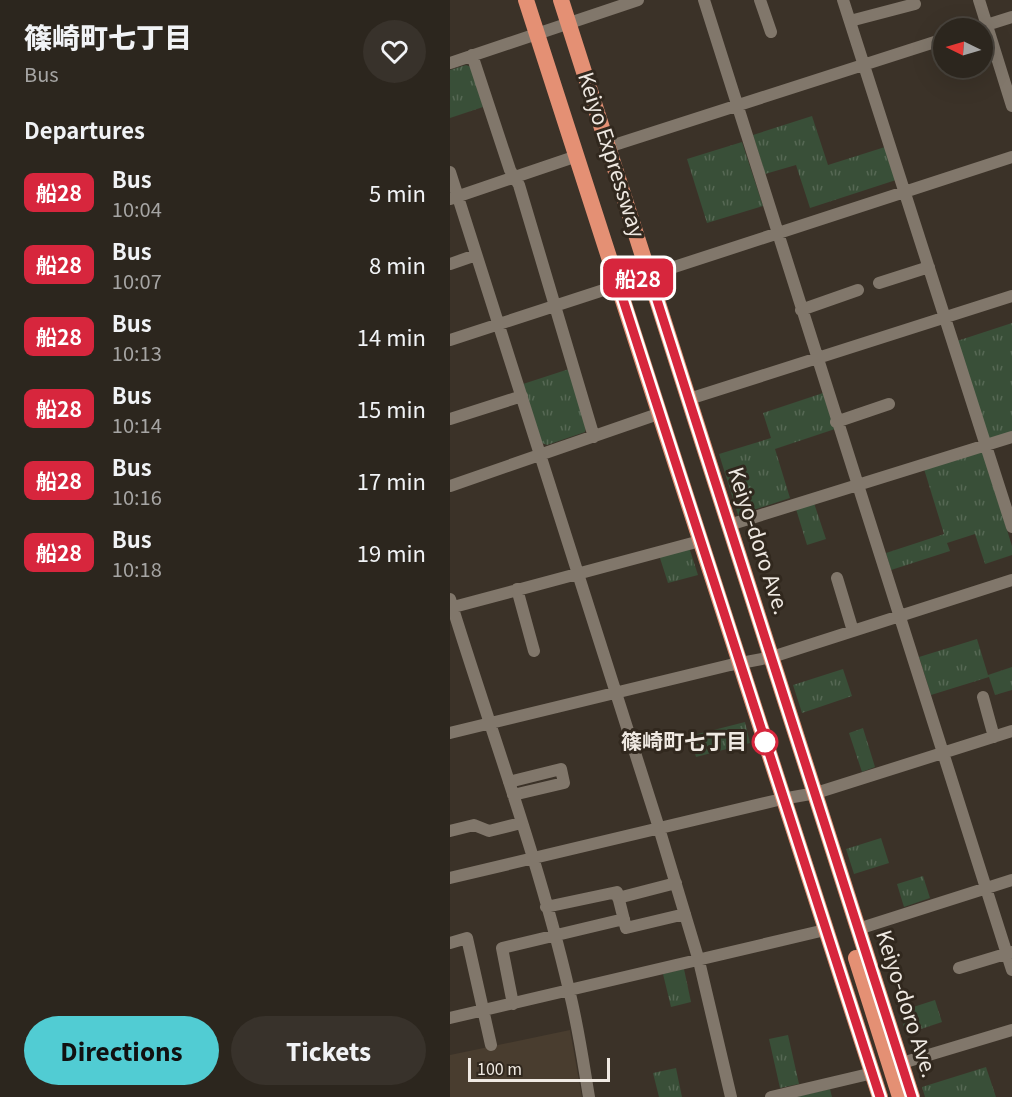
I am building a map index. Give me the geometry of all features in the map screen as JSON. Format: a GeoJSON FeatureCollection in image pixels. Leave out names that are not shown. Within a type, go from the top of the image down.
{"type":"FeatureCollection","features":[{"type":"Feature","properties":{"kind":"highway"},"geometry":{"type":"LineString","coordinates":[[526,0],[880,1097]]}},
{"type":"Feature","properties":{"kind":"highway","name":"Keiyo Expressway"},"geometry":{"type":"LineString","coordinates":[[538,0],[834,905]]}},
{"type":"Feature","properties":{"kind":"highway","name":"Keiyo Expressway"},"geometry":{"type":"LineString","coordinates":[[550,0],[834,905]]}},
{"type":"Feature","properties":{"kind":"highway","name":"Keiyo-doro Ave."},"geometry":{"type":"LineString","coordinates":[[561,0],[912,1097]]}},
{"type":"Feature","properties":{"kind":"highway"},"geometry":{"type":"LineString","coordinates":[[834,905],[888,1097]]}},
{"type":"Feature","properties":{"kind":"highway"},"geometry":{"type":"LineString","coordinates":[[834,905],[900,1097]]}},
{"type":"Feature","properties":{"kind":"street"},"geometry":{"type":"LineString","coordinates":[[450,63],[638,0]]}},
{"type":"Feature","properties":{"kind":"street"},"geometry":{"type":"LineString","coordinates":[[704,0],[836,422],[1009,953],[1012,970]]}},
{"type":"Feature","properties":{"kind":"street"},"geometry":{"type":"LineString","coordinates":[[760,0],[771,32]]}},
{"type":"Feature","properties":{"kind":"street"},"geometry":{"type":"LineString","coordinates":[[843,0],[1012,527]]}},
{"type":"Feature","properties":{"kind":"street"},"geometry":{"type":"LineString","coordinates":[[979,0],[981,18]]}},
{"type":"Feature","properties":{"kind":"street"},"geometry":{"type":"LineString","coordinates":[[850,21],[915,4]]}},
{"type":"Feature","properties":{"kind":"street"},"geometry":{"type":"LineString","coordinates":[[993,23],[1012,17]]}},
{"type":"Feature","properties":{"kind":"street"},"geometry":{"type":"LineString","coordinates":[[609,147],[933,42]]}},
{"type":"Feature","properties":{"kind":"street"},"geometry":{"type":"LineString","coordinates":[[472,55],[515,177],[594,437]]}},
{"type":"Feature","properties":{"kind":"street"},"geometry":{"type":"LineString","coordinates":[[993,56],[1012,106]]}},
{"type":"Feature","properties":{"kind":"street"},"geometry":{"type":"LineString","coordinates":[[454,198],[577,156]]}},
{"type":"Feature","properties":{"kind":"street"},"geometry":{"type":"LineString","coordinates":[[450,340],[1012,157]]}},
{"type":"Feature","properties":{"kind":"street"},"geometry":{"type":"LineString","coordinates":[[450,172],[454,198],[476,255],[576,573],[660,828],[699,961],[731,1097]]}},
{"type":"Feature","properties":{"kind":"street"},"geometry":{"type":"LineString","coordinates":[[450,264],[476,255]]}},
{"type":"Feature","properties":{"kind":"street"},"geometry":{"type":"LineString","coordinates":[[879,283],[929,267]]}},
{"type":"Feature","properties":{"kind":"street"},"geometry":{"type":"LineString","coordinates":[[801,310],[858,290]]}},
{"type":"Feature","properties":{"kind":"street"},"geometry":{"type":"LineString","coordinates":[[688,399],[1012,296]]}},
{"type":"Feature","properties":{"kind":"street"},"geometry":{"type":"LineString","coordinates":[[450,418],[522,396]]}},
{"type":"Feature","properties":{"kind":"street"},"geometry":{"type":"LineString","coordinates":[[836,422],[889,404]]}},
{"type":"Feature","properties":{"kind":"street"},"geometry":{"type":"LineString","coordinates":[[450,486],[658,414]]}},
{"type":"Feature","properties":{"kind":"street"},"geometry":{"type":"LineString","coordinates":[[729,525],[1012,437]]}},
{"type":"Feature","properties":{"kind":"street"},"geometry":{"type":"LineString","coordinates":[[589,1097],[570,991],[491,723],[451,604],[700,541]]}},
{"type":"Feature","properties":{"kind":"street"},"geometry":{"type":"LineString","coordinates":[[837,578],[853,631]]}},
{"type":"Feature","properties":{"kind":"street"},"geometry":{"type":"LineString","coordinates":[[450,733],[615,692],[772,657],[1012,580]]}},
{"type":"Feature","properties":{"kind":"street"},"geometry":{"type":"LineString","coordinates":[[517,589],[534,651]]}},
{"type":"Feature","properties":{"kind":"street"},"geometry":{"type":"LineString","coordinates":[[983,697],[994,737]]}},
{"type":"Feature","properties":{"kind":"street"},"geometry":{"type":"LineString","coordinates":[[450,878],[782,799],[816,793],[1012,731]]}},
{"type":"Feature","properties":{"kind":"street"},"geometry":{"type":"LineString","coordinates":[[509,782],[561,769],[564,783],[513,795]]}},
{"type":"Feature","properties":{"kind":"street"},"geometry":{"type":"LineString","coordinates":[[450,831],[474,825],[489,831],[521,823]]}},
{"type":"Feature","properties":{"kind":"street"},"geometry":{"type":"LineString","coordinates":[[858,928],[1012,880]]}},
{"type":"Feature","properties":{"kind":"street"},"geometry":{"type":"LineString","coordinates":[[618,897],[676,883]]}},
{"type":"Feature","properties":{"kind":"street"},"geometry":{"type":"LineString","coordinates":[[546,907],[617,892],[626,928],[685,914]]}},
{"type":"Feature","properties":{"kind":"street"},"geometry":{"type":"LineString","coordinates":[[513,1004],[502,948],[624,919]]}},
{"type":"Feature","properties":{"kind":"street"},"geometry":{"type":"LineString","coordinates":[[450,1018],[825,930]]}},
{"type":"Feature","properties":{"kind":"street"},"geometry":{"type":"LineString","coordinates":[[450,943],[467,939],[491,1046]]}},
{"type":"Feature","properties":{"kind":"street"},"geometry":{"type":"LineString","coordinates":[[959,968],[1009,953]]}},
{"type":"Feature","properties":{"kind":"street"},"geometry":{"type":"LineString","coordinates":[[902,1064],[1012,1030]]}},
{"type":"Feature","properties":{"kind":"street"},"geometry":{"type":"LineString","coordinates":[[771,1097],[873,1073]]}},
{"type":"Feature","properties":{"kind":"shaded area"},"geometry":{"type":"Polygon","coordinates":[[[570,1030],[582,1097],[450,1097],[450,1055],[570,1030]]]}},
{"type":"Feature","properties":{"kind":"green space"},"geometry":{"type":"Polygon","coordinates":[[[466,65],[471,67],[483,107],[450,118],[450,70],[466,65]]]}},
{"type":"Feature","properties":{"kind":"green space"},"geometry":{"type":"Polygon","coordinates":[[[812,116],[828,165],[885,147],[896,180],[810,208],[796,165],[765,174],[753,135],[812,116]]]}},
{"type":"Feature","properties":{"kind":"green space"},"geometry":{"type":"Polygon","coordinates":[[[742,142],[763,206],[707,223],[687,159],[742,142]]]}},
{"type":"Feature","properties":{"kind":"green space"},"geometry":{"type":"Polygon","coordinates":[[[1012,323],[1012,432],[987,439],[957,341],[1012,323]]]}},
{"type":"Feature","properties":{"kind":"green space"},"geometry":{"type":"Polygon","coordinates":[[[569,369],[586,428],[585,432],[547,445],[542,443],[523,384],[569,369]]]}},
{"type":"Feature","properties":{"kind":"green space"},"geometry":{"type":"Polygon","coordinates":[[[823,393],[835,429],[775,449],[790,498],[738,515],[719,454],[771,438],[763,413],[823,393]]]}},
{"type":"Feature","properties":{"kind":"green space"},"geometry":{"type":"Polygon","coordinates":[[[980,451],[983,453],[1012,546],[1012,555],[985,564],[975,534],[947,543],[950,551],[891,570],[886,553],[944,534],[924,469],[980,451]]]}},
{"type":"Feature","properties":{"kind":"green space"},"geometry":{"type":"Polygon","coordinates":[[[814,503],[826,539],[807,545],[796,509],[814,503]]]}},
{"type":"Feature","properties":{"kind":"green space"},"geometry":{"type":"Polygon","coordinates":[[[689,547],[698,575],[668,583],[659,555],[689,547]]]}},
{"type":"Feature","properties":{"kind":"green space"},"geometry":{"type":"Polygon","coordinates":[[[977,639],[988,675],[1012,667],[1012,690],[995,695],[989,677],[931,695],[919,657],[977,639]]]}},
{"type":"Feature","properties":{"kind":"green space"},"geometry":{"type":"Polygon","coordinates":[[[843,669],[852,696],[802,713],[793,685],[843,669]]]}},
{"type":"Feature","properties":{"kind":"green space"},"geometry":{"type":"Polygon","coordinates":[[[745,722],[750,743],[696,757],[690,736],[745,722]]]}},
{"type":"Feature","properties":{"kind":"green space"},"geometry":{"type":"Polygon","coordinates":[[[863,728],[875,767],[862,772],[849,733],[863,728]]]}},
{"type":"Feature","properties":{"kind":"green space"},"geometry":{"type":"Polygon","coordinates":[[[881,838],[889,863],[854,874],[846,849],[881,838]]]}},
{"type":"Feature","properties":{"kind":"green space"},"geometry":{"type":"Polygon","coordinates":[[[923,876],[930,898],[904,907],[897,884],[923,876]]]}},
{"type":"Feature","properties":{"kind":"green space"},"geometry":{"type":"Polygon","coordinates":[[[684,969],[691,1002],[671,1007],[663,974],[684,969]]]}},
{"type":"Feature","properties":{"kind":"green space"},"geometry":{"type":"Polygon","coordinates":[[[935,1000],[942,1022],[906,1034],[903,1024],[908,1022],[904,1010],[935,1000]]]}},
{"type":"Feature","properties":{"kind":"green space"},"geometry":{"type":"Polygon","coordinates":[[[788,1035],[799,1084],[780,1088],[769,1039],[788,1035]]]}},
{"type":"Feature","properties":{"kind":"green space"},"geometry":{"type":"Polygon","coordinates":[[[986,1067],[996,1097],[925,1097],[922,1087],[986,1067]]]}},
{"type":"Feature","properties":{"kind":"green space"},"geometry":{"type":"Polygon","coordinates":[[[676,1068],[682,1097],[659,1097],[653,1073],[676,1068]]]}},
{"type":"Feature","properties":{"kind":"green space"},"geometry":{"type":"Polygon","coordinates":[[[830,1089],[832,1097],[795,1097],[830,1089]]]}},
{"type":"Feature","properties":{"kind":"bus line","name":"船28"},"geometry":{"type":"LineString","coordinates":[[880,1097],[782,799],[618,284],[649,275],[912,1097]]}},
{"type":"Feature","properties":{"kind":"place","name":"篠崎町七丁目"},"geometry":{"type":"Point","coordinates":[765,742]}}]}
